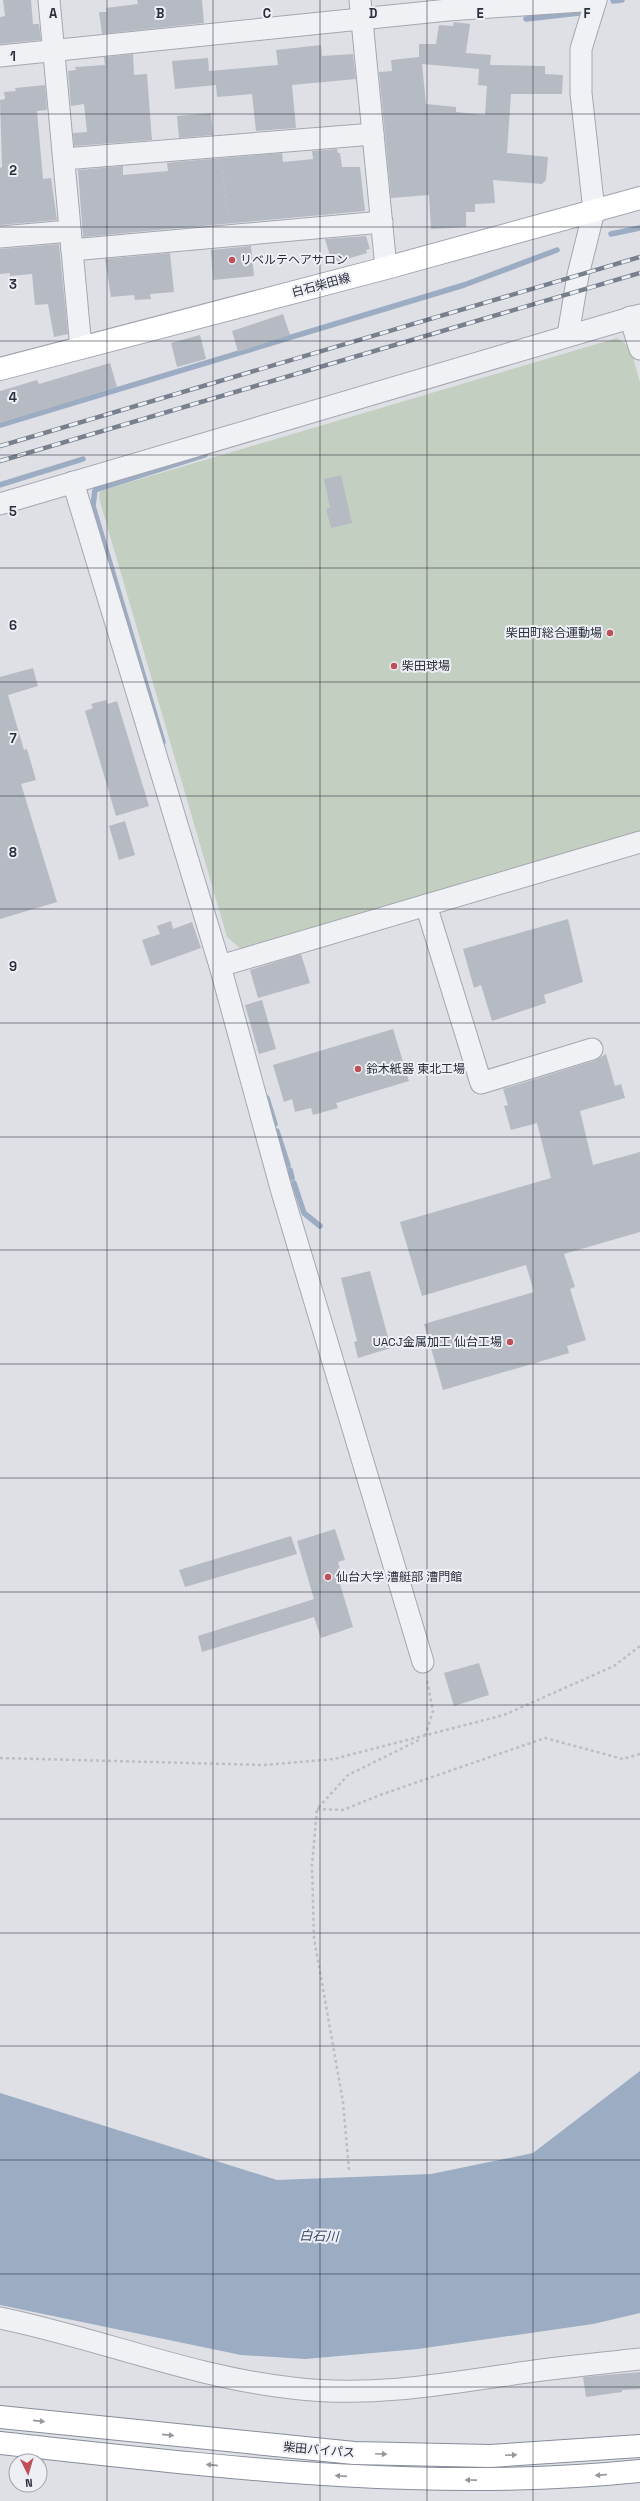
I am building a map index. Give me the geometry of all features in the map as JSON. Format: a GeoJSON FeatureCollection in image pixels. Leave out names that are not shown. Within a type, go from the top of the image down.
{"type":"FeatureCollection","features":[{"type":"Feature","properties":{"kind":"main road","name":"白石柴田線"},"geometry":{"type":"LineString","coordinates":[[0,369],[386,268],[640,198]]}},
{"type":"Feature","properties":{"kind":"main road","name":"柴田バイパス"},"geometry":{"type":"LineString","coordinates":[[0,2417],[354,2453],[490,2456],[640,2446]]}},
{"type":"Feature","properties":{"kind":"main road","name":"柴田バイパス"},"geometry":{"type":"LineString","coordinates":[[0,2443],[260,2470],[389,2479],[506,2480],[640,2471]]}},
{"type":"Feature","properties":{"kind":"street"},"geometry":{"type":"LineString","coordinates":[[49,0],[81,348]]}},
{"type":"Feature","properties":{"kind":"street"},"geometry":{"type":"LineString","coordinates":[[0,56],[54,52],[361,9],[448,10],[596,0],[582,49],[581,94],[594,211],[587,232],[568,335]]}},
{"type":"Feature","properties":{"kind":"street"},"geometry":{"type":"LineString","coordinates":[[361,9],[386,268]]}},
{"type":"Feature","properties":{"kind":"street"},"geometry":{"type":"LineString","coordinates":[[64,159],[373,134]]}},
{"type":"Feature","properties":{"kind":"street"},"geometry":{"type":"LineString","coordinates":[[0,237],[71,240],[229,236],[382,222]]}},
{"type":"Feature","properties":{"kind":"street"},"geometry":{"type":"LineString","coordinates":[[0,504],[635,316],[640,349]]}},
{"type":"Feature","properties":{"kind":"street"},"geometry":{"type":"LineString","coordinates":[[72,482],[220,966],[282,1192],[423,1662]]}},
{"type":"Feature","properties":{"kind":"street"},"geometry":{"type":"LineString","coordinates":[[220,966],[640,842]]}},
{"type":"Feature","properties":{"kind":"street"},"geometry":{"type":"LineString","coordinates":[[426,905],[480,1083],[592,1049]]}},
{"type":"Feature","properties":{"kind":"street"},"geometry":{"type":"LineString","coordinates":[[0,2318],[30,2324],[141,2357],[234,2379],[293,2388],[344,2392],[448,2384],[640,2359]]}},
{"type":"Feature","properties":{"kind":"path"},"geometry":{"type":"LineString","coordinates":[[221,146],[229,236]]}},
{"type":"Feature","properties":{"kind":"path"},"geometry":{"type":"LineString","coordinates":[[0,1758],[265,1765],[334,1759],[425,1737],[504,1715],[614,1666],[640,1646]]}},
{"type":"Feature","properties":{"kind":"path"},"geometry":{"type":"LineString","coordinates":[[349,2170],[343,2102],[314,1938],[312,1865],[318,1809],[348,1775],[425,1737],[433,1710],[423,1662]]}},
{"type":"Feature","properties":{"kind":"path"},"geometry":{"type":"LineString","coordinates":[[318,1809],[343,1810],[380,1795],[545,1738],[623,1759],[640,1754]]}},
{"type":"Feature","properties":{"kind":"green space","name":"柴田球場"},"geometry":{"type":"Polygon","coordinates":[[[617,338],[630,347],[640,382],[640,835],[243,951],[227,937],[99,498],[100,491],[617,338]]]}},
{"type":"Feature","properties":{"kind":"water","name":"白石川"},"geometry":{"type":"Polygon","coordinates":[[[640,2071],[640,2313],[593,2324],[418,2349],[305,2359],[241,2355],[0,2305],[0,2093],[277,2180],[431,2174],[533,2153],[640,2071]]]}},
{"type":"Feature","properties":{"kind":"building"},"geometry":{"type":"Polygon","coordinates":[[[3,0],[31,0],[33,24],[39,24],[41,40],[0,44],[0,17],[5,16],[3,0]]]}},
{"type":"Feature","properties":{"kind":"building"},"geometry":{"type":"Polygon","coordinates":[[[137,0],[202,0],[204,23],[102,34],[99,12],[107,12],[106,8],[138,4],[137,0]]]}},
{"type":"Feature","properties":{"kind":"building"},"geometry":{"type":"Polygon","coordinates":[[[454,22],[470,24],[466,53],[491,55],[490,65],[545,66],[545,74],[563,75],[562,94],[511,94],[507,153],[548,157],[546,180],[542,184],[493,180],[495,203],[475,204],[475,212],[466,212],[466,227],[431,229],[429,195],[391,198],[379,72],[392,71],[391,60],[419,57],[419,44],[436,44],[439,25],[453,26],[454,22]],[[422,64],[426,104],[456,107],[456,112],[485,115],[487,86],[478,85],[479,69],[422,64]]]}},
{"type":"Feature","properties":{"kind":"building"},"geometry":{"type":"Polygon","coordinates":[[[321,45],[322,56],[353,54],[356,79],[292,85],[296,128],[256,131],[252,94],[217,97],[216,85],[175,89],[172,61],[208,58],[209,71],[278,65],[276,50],[321,45]]]}},
{"type":"Feature","properties":{"kind":"building"},"geometry":{"type":"Polygon","coordinates":[[[133,54],[134,75],[147,74],[152,140],[74,146],[73,133],[87,132],[84,104],[71,106],[68,71],[76,70],[75,67],[105,65],[104,57],[133,54]]]}},
{"type":"Feature","properties":{"kind":"building"},"geometry":{"type":"Polygon","coordinates":[[[45,85],[47,110],[37,111],[43,179],[51,178],[57,220],[0,225],[0,168],[2,167],[0,100],[5,99],[4,92],[16,91],[15,88],[45,85]]]}},
{"type":"Feature","properties":{"kind":"building"},"geometry":{"type":"Polygon","coordinates":[[[211,113],[213,135],[179,138],[177,116],[211,113]]]}},
{"type":"Feature","properties":{"kind":"building"},"geometry":{"type":"Polygon","coordinates":[[[337,149],[338,153],[340,153],[342,167],[360,167],[365,211],[83,237],[78,170],[123,166],[123,175],[168,171],[167,163],[175,162],[282,153],[283,162],[313,159],[312,151],[337,149]]]}},
{"type":"Feature","properties":{"kind":"building"},"geometry":{"type":"Polygon","coordinates":[[[366,236],[370,249],[366,250],[367,253],[337,262],[336,258],[331,259],[325,239],[366,236]]]}},
{"type":"Feature","properties":{"kind":"building"},"geometry":{"type":"Polygon","coordinates":[[[59,244],[68,334],[54,337],[48,304],[35,305],[32,274],[10,276],[10,273],[0,274],[0,249],[59,244]]]}},
{"type":"Feature","properties":{"kind":"building"},"geometry":{"type":"Polygon","coordinates":[[[251,246],[254,276],[213,280],[211,250],[251,246]]]}},
{"type":"Feature","properties":{"kind":"building"},"geometry":{"type":"Polygon","coordinates":[[[170,253],[174,292],[150,294],[151,299],[135,300],[134,295],[111,297],[105,259],[170,253]]]}},
{"type":"Feature","properties":{"kind":"building"},"geometry":{"type":"Polygon","coordinates":[[[283,314],[290,335],[238,352],[232,331],[283,314]]]}},
{"type":"Feature","properties":{"kind":"building"},"geometry":{"type":"Polygon","coordinates":[[[200,335],[206,359],[177,367],[171,343],[200,335]]]}},
{"type":"Feature","properties":{"kind":"building"},"geometry":{"type":"Polygon","coordinates":[[[110,363],[117,387],[0,423],[0,391],[37,380],[39,384],[110,363]]]}},
{"type":"Feature","properties":{"kind":"building"},"geometry":{"type":"Polygon","coordinates":[[[341,475],[352,523],[331,528],[326,509],[330,508],[324,479],[341,475]]]}},
{"type":"Feature","properties":{"kind":"building"},"geometry":{"type":"Polygon","coordinates":[[[33,668],[38,686],[8,695],[24,750],[27,749],[36,780],[21,784],[57,902],[0,919],[0,677],[33,668]]]}},
{"type":"Feature","properties":{"kind":"building"},"geometry":{"type":"Polygon","coordinates":[[[106,700],[108,704],[117,701],[149,806],[116,816],[85,711],[93,708],[91,704],[106,700]]]}},
{"type":"Feature","properties":{"kind":"building"},"geometry":{"type":"Polygon","coordinates":[[[125,821],[135,855],[119,860],[109,826],[125,821]]]}},
{"type":"Feature","properties":{"kind":"building"},"geometry":{"type":"Polygon","coordinates":[[[568,919],[583,982],[544,995],[546,1003],[492,1021],[481,985],[474,988],[463,949],[568,919]]]}},
{"type":"Feature","properties":{"kind":"building"},"geometry":{"type":"Polygon","coordinates":[[[171,921],[173,929],[192,922],[201,948],[151,966],[142,940],[160,934],[157,926],[171,921]]]}},
{"type":"Feature","properties":{"kind":"building"},"geometry":{"type":"Polygon","coordinates":[[[301,954],[310,983],[258,998],[250,970],[301,954]]]}},
{"type":"Feature","properties":{"kind":"building"},"geometry":{"type":"Polygon","coordinates":[[[262,1000],[276,1049],[259,1054],[245,1005],[262,1000]]]}},
{"type":"Feature","properties":{"kind":"building"},"geometry":{"type":"Polygon","coordinates":[[[393,1029],[409,1081],[336,1103],[338,1108],[313,1115],[311,1108],[295,1112],[292,1099],[284,1102],[273,1065],[393,1029]]]}},
{"type":"Feature","properties":{"kind":"building"},"geometry":{"type":"Polygon","coordinates":[[[606,1054],[615,1086],[621,1084],[625,1098],[580,1111],[593,1165],[640,1152],[640,1232],[564,1254],[575,1287],[570,1289],[586,1340],[567,1346],[569,1353],[443,1390],[424,1324],[534,1292],[526,1265],[422,1296],[400,1222],[551,1178],[537,1123],[511,1130],[504,1106],[508,1105],[503,1089],[596,1060],[606,1054]]]}},
{"type":"Feature","properties":{"kind":"building"},"geometry":{"type":"Polygon","coordinates":[[[370,1271],[391,1348],[358,1358],[354,1342],[357,1341],[341,1278],[370,1271]]]}},
{"type":"Feature","properties":{"kind":"building"},"geometry":{"type":"Polygon","coordinates":[[[335,1529],[345,1560],[338,1562],[343,1580],[339,1581],[353,1627],[321,1638],[314,1617],[202,1652],[198,1636],[314,1599],[297,1541],[335,1529]]]}},
{"type":"Feature","properties":{"kind":"building"},"geometry":{"type":"Polygon","coordinates":[[[291,1536],[297,1554],[185,1587],[179,1570],[291,1536]]]}},
{"type":"Feature","properties":{"kind":"building"},"geometry":{"type":"Polygon","coordinates":[[[479,1663],[489,1695],[454,1706],[444,1673],[479,1663]]]}},
{"type":"Feature","properties":{"kind":"building"},"geometry":{"type":"Polygon","coordinates":[[[640,2372],[640,2389],[622,2390],[622,2392],[586,2397],[583,2377],[640,2372]]]}},
{"type":"Feature","properties":{"kind":"waterway"},"geometry":{"type":"LineString","coordinates":[[613,1],[622,0]]}},
{"type":"Feature","properties":{"kind":"waterway"},"geometry":{"type":"LineString","coordinates":[[526,19],[579,13]]}},
{"type":"Feature","properties":{"kind":"waterway"},"geometry":{"type":"LineString","coordinates":[[611,234],[640,228]]}},
{"type":"Feature","properties":{"kind":"waterway"},"geometry":{"type":"LineString","coordinates":[[0,425],[464,285],[557,250]]}},
{"type":"Feature","properties":{"kind":"waterway"},"geometry":{"type":"LineString","coordinates":[[163,742],[93,506],[95,490],[205,455]]}},
{"type":"Feature","properties":{"kind":"waterway"},"geometry":{"type":"LineString","coordinates":[[0,485],[83,459]]}},
{"type":"Feature","properties":{"kind":"waterway"},"geometry":{"type":"LineString","coordinates":[[267,1098],[275,1124]]}},
{"type":"Feature","properties":{"kind":"waterway"},"geometry":{"type":"LineString","coordinates":[[277,1131],[288,1165]]}},
{"type":"Feature","properties":{"kind":"waterway"},"geometry":{"type":"LineString","coordinates":[[290,1170],[292,1178]]}},
{"type":"Feature","properties":{"kind":"waterway"},"geometry":{"type":"LineString","coordinates":[[294,1183],[304,1213],[320,1226]]}},
{"type":"Feature","properties":{"kind":"railway"},"geometry":{"type":"LineString","coordinates":[[0,446],[640,257]]}},
{"type":"Feature","properties":{"kind":"railway"},"geometry":{"type":"LineString","coordinates":[[0,461],[640,273]]}},
{"type":"Feature","properties":{"kind":"place","name":"リベルテヘアサロン"},"geometry":{"type":"Point","coordinates":[232,260]}},
{"type":"Feature","properties":{"kind":"place","name":"柴田町総合運動場"},"geometry":{"type":"Point","coordinates":[610,633]}},
{"type":"Feature","properties":{"kind":"place","name":"柴田球場"},"geometry":{"type":"Point","coordinates":[394,666]}},
{"type":"Feature","properties":{"kind":"place","name":"鈴木紙器 東北工場"},"geometry":{"type":"Point","coordinates":[358,1069]}},
{"type":"Feature","properties":{"kind":"place","name":"UACJ金属加工 仙台工場"},"geometry":{"type":"Point","coordinates":[510,1342]}},
{"type":"Feature","properties":{"kind":"place","name":"仙台大学 漕艇部 漕門館"},"geometry":{"type":"Point","coordinates":[328,1577]}}]}
